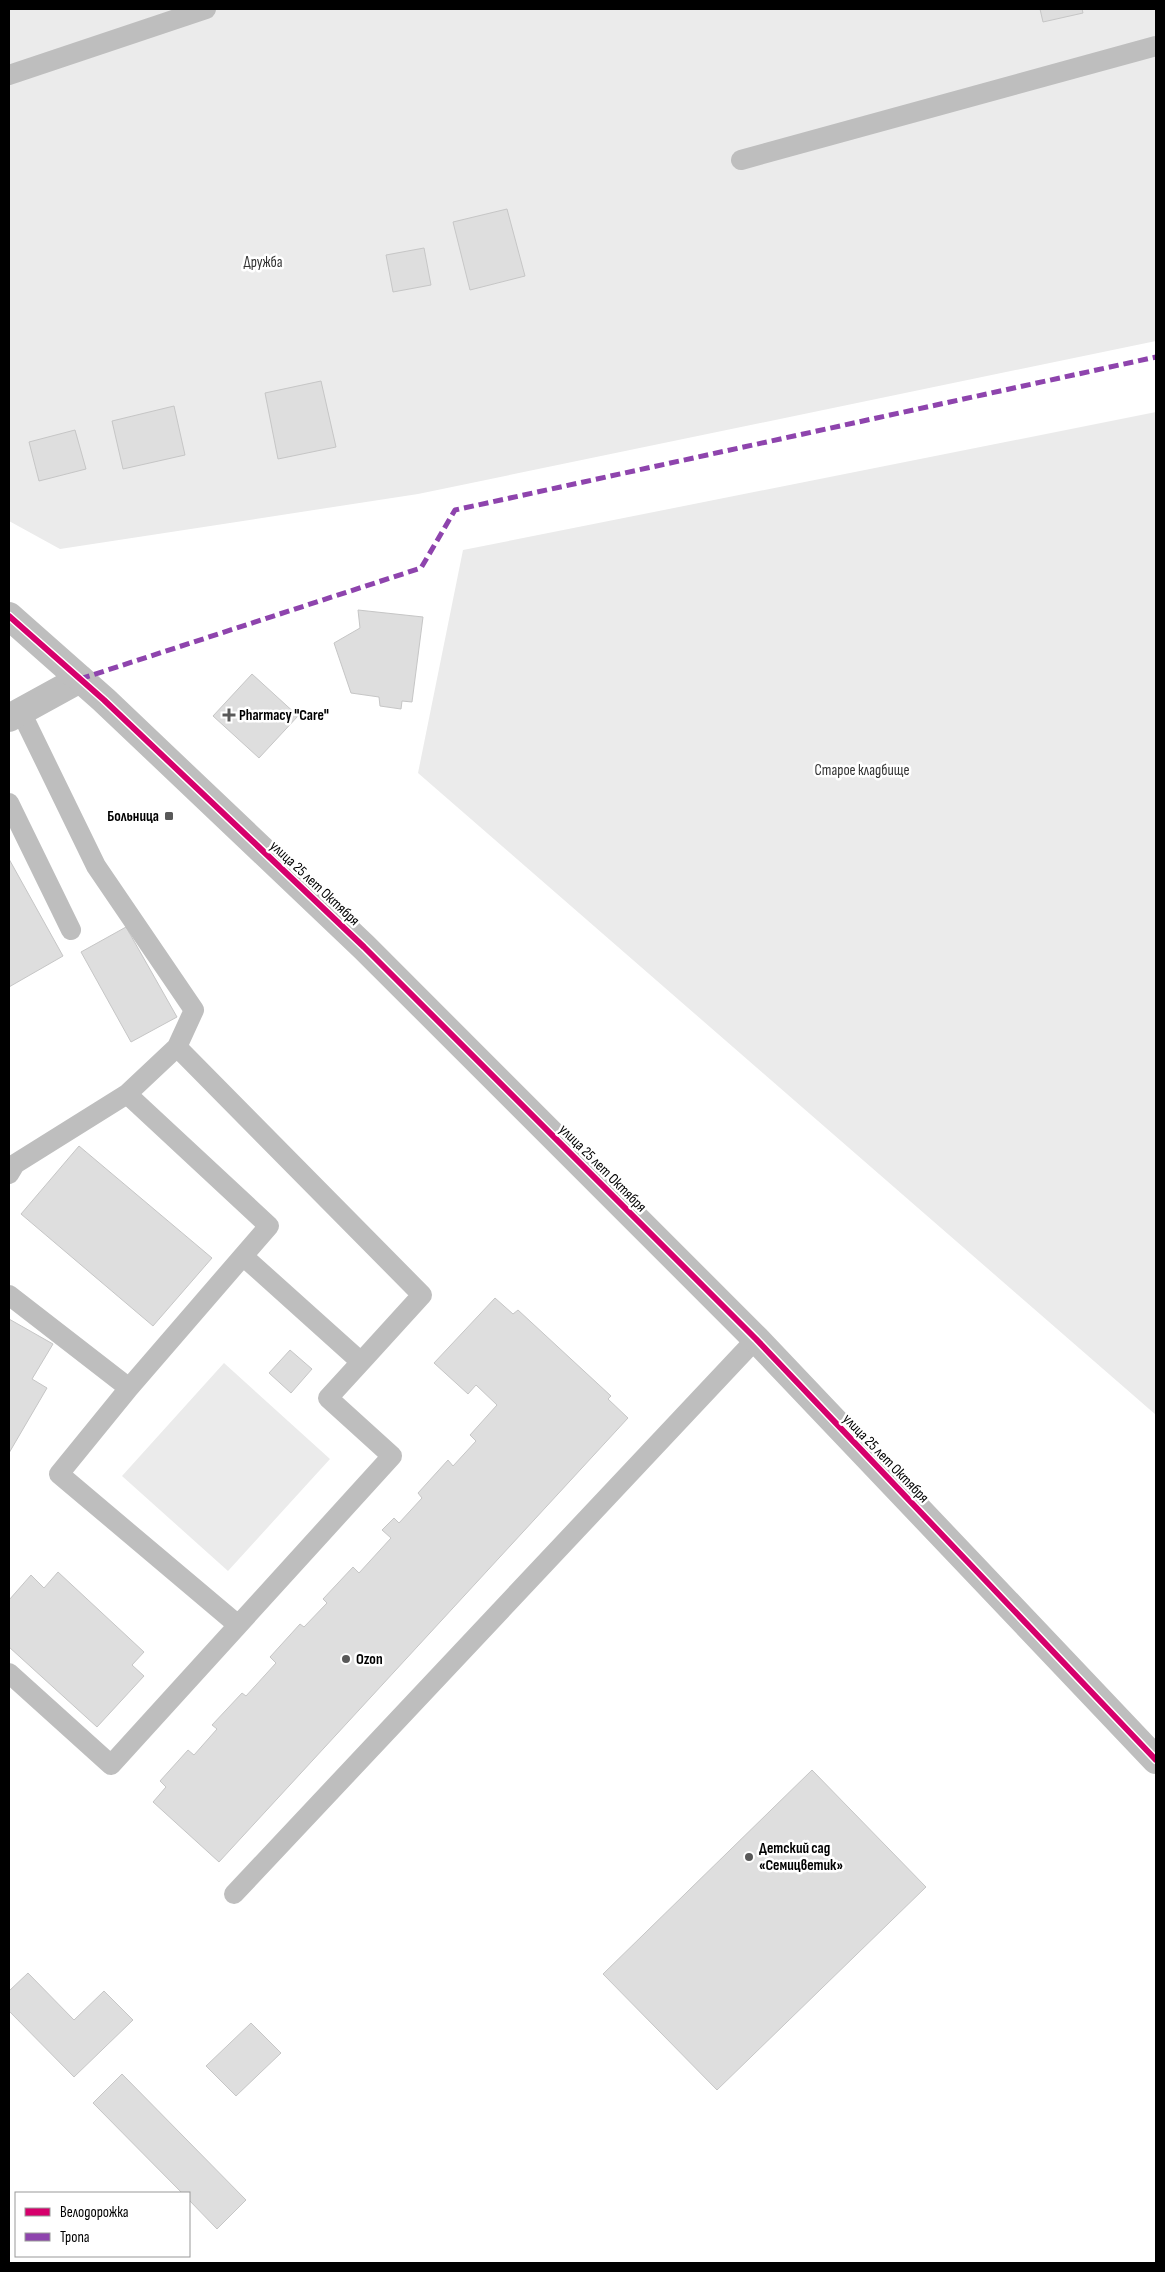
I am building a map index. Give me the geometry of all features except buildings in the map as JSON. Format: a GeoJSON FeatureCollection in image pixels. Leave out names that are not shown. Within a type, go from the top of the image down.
{"type":"FeatureCollection","features":[{"type":"Feature","properties":{"kind":"street","name":"улица 25 лет Октября"},"geometry":{"type":"LineString","coordinates":[[9,616],[80,679],[364,947],[756,1339],[1156,1760]]}},
{"type":"Feature","properties":{"kind":"street"},"geometry":{"type":"LineString","coordinates":[[15,715],[80,679]]}},
{"type":"Feature","properties":{"kind":"lane"},"geometry":{"type":"LineString","coordinates":[[9,75],[206,9]]}},
{"type":"Feature","properties":{"kind":"lane"},"geometry":{"type":"LineString","coordinates":[[741,160],[1156,46]]}},
{"type":"Feature","properties":{"kind":"lane"},"geometry":{"type":"LineString","coordinates":[[9,1174],[15,1164],[127,1094],[177,1047],[194,1010],[96,866],[15,715]]}},
{"type":"Feature","properties":{"kind":"lane"},"geometry":{"type":"LineString","coordinates":[[9,803],[70,930]]}},
{"type":"Feature","properties":{"kind":"lane"},"geometry":{"type":"LineString","coordinates":[[9,1673],[112,1765],[392,1456],[328,1398],[422,1295],[177,1047]]}},
{"type":"Feature","properties":{"kind":"lane"},"geometry":{"type":"LineString","coordinates":[[127,1094],[269,1226],[129,1388],[59,1474],[238,1625]]}},
{"type":"Feature","properties":{"kind":"lane"},"geometry":{"type":"LineString","coordinates":[[243,1256],[360,1362]]}},
{"type":"Feature","properties":{"kind":"lane"},"geometry":{"type":"LineString","coordinates":[[9,1295],[129,1388]]}},
{"type":"Feature","properties":{"kind":"lane"},"geometry":{"type":"LineString","coordinates":[[234,1894],[756,1339]]}},
{"type":"Feature","properties":{"kind":"green space","name":"Дружба"},"geometry":{"type":"Polygon","coordinates":[[[9,9],[1156,9],[1156,341],[418,494],[60,549],[9,521],[9,9]]]}},
{"type":"Feature","properties":{"kind":"green space","name":"Старое кладбище"},"geometry":{"type":"Polygon","coordinates":[[[1156,412],[1156,1415],[418,773],[463,550],[1156,412]]]}},
{"type":"Feature","properties":{"kind":"green space"},"geometry":{"type":"Polygon","coordinates":[[[224,1363],[330,1459],[228,1571],[122,1476],[224,1363]]]}},
{"type":"Feature","properties":{"kind":"marked path"},"geometry":{"type":"LineString","coordinates":[[80,679],[421,568],[455,510],[1156,357]]}},
{"type":"Feature","properties":{"kind":"cycle path"},"geometry":{"type":"LineString","coordinates":[[9,616],[104,700],[364,947],[756,1339],[1156,1760]]}},
{"type":"Feature","properties":{"kind":"place","name":"Pharmacy \"Care\""},"geometry":{"type":"Point","coordinates":[229,715]}},
{"type":"Feature","properties":{"kind":"place","name":"Больница"},"geometry":{"type":"Point","coordinates":[169,816]}},
{"type":"Feature","properties":{"kind":"place","name":"Ozon"},"geometry":{"type":"Point","coordinates":[346,1659]}},
{"type":"Feature","properties":{"kind":"place","name":"Детский сад «Семицветик»"},"geometry":{"type":"Point","coordinates":[749,1857]}}]}
